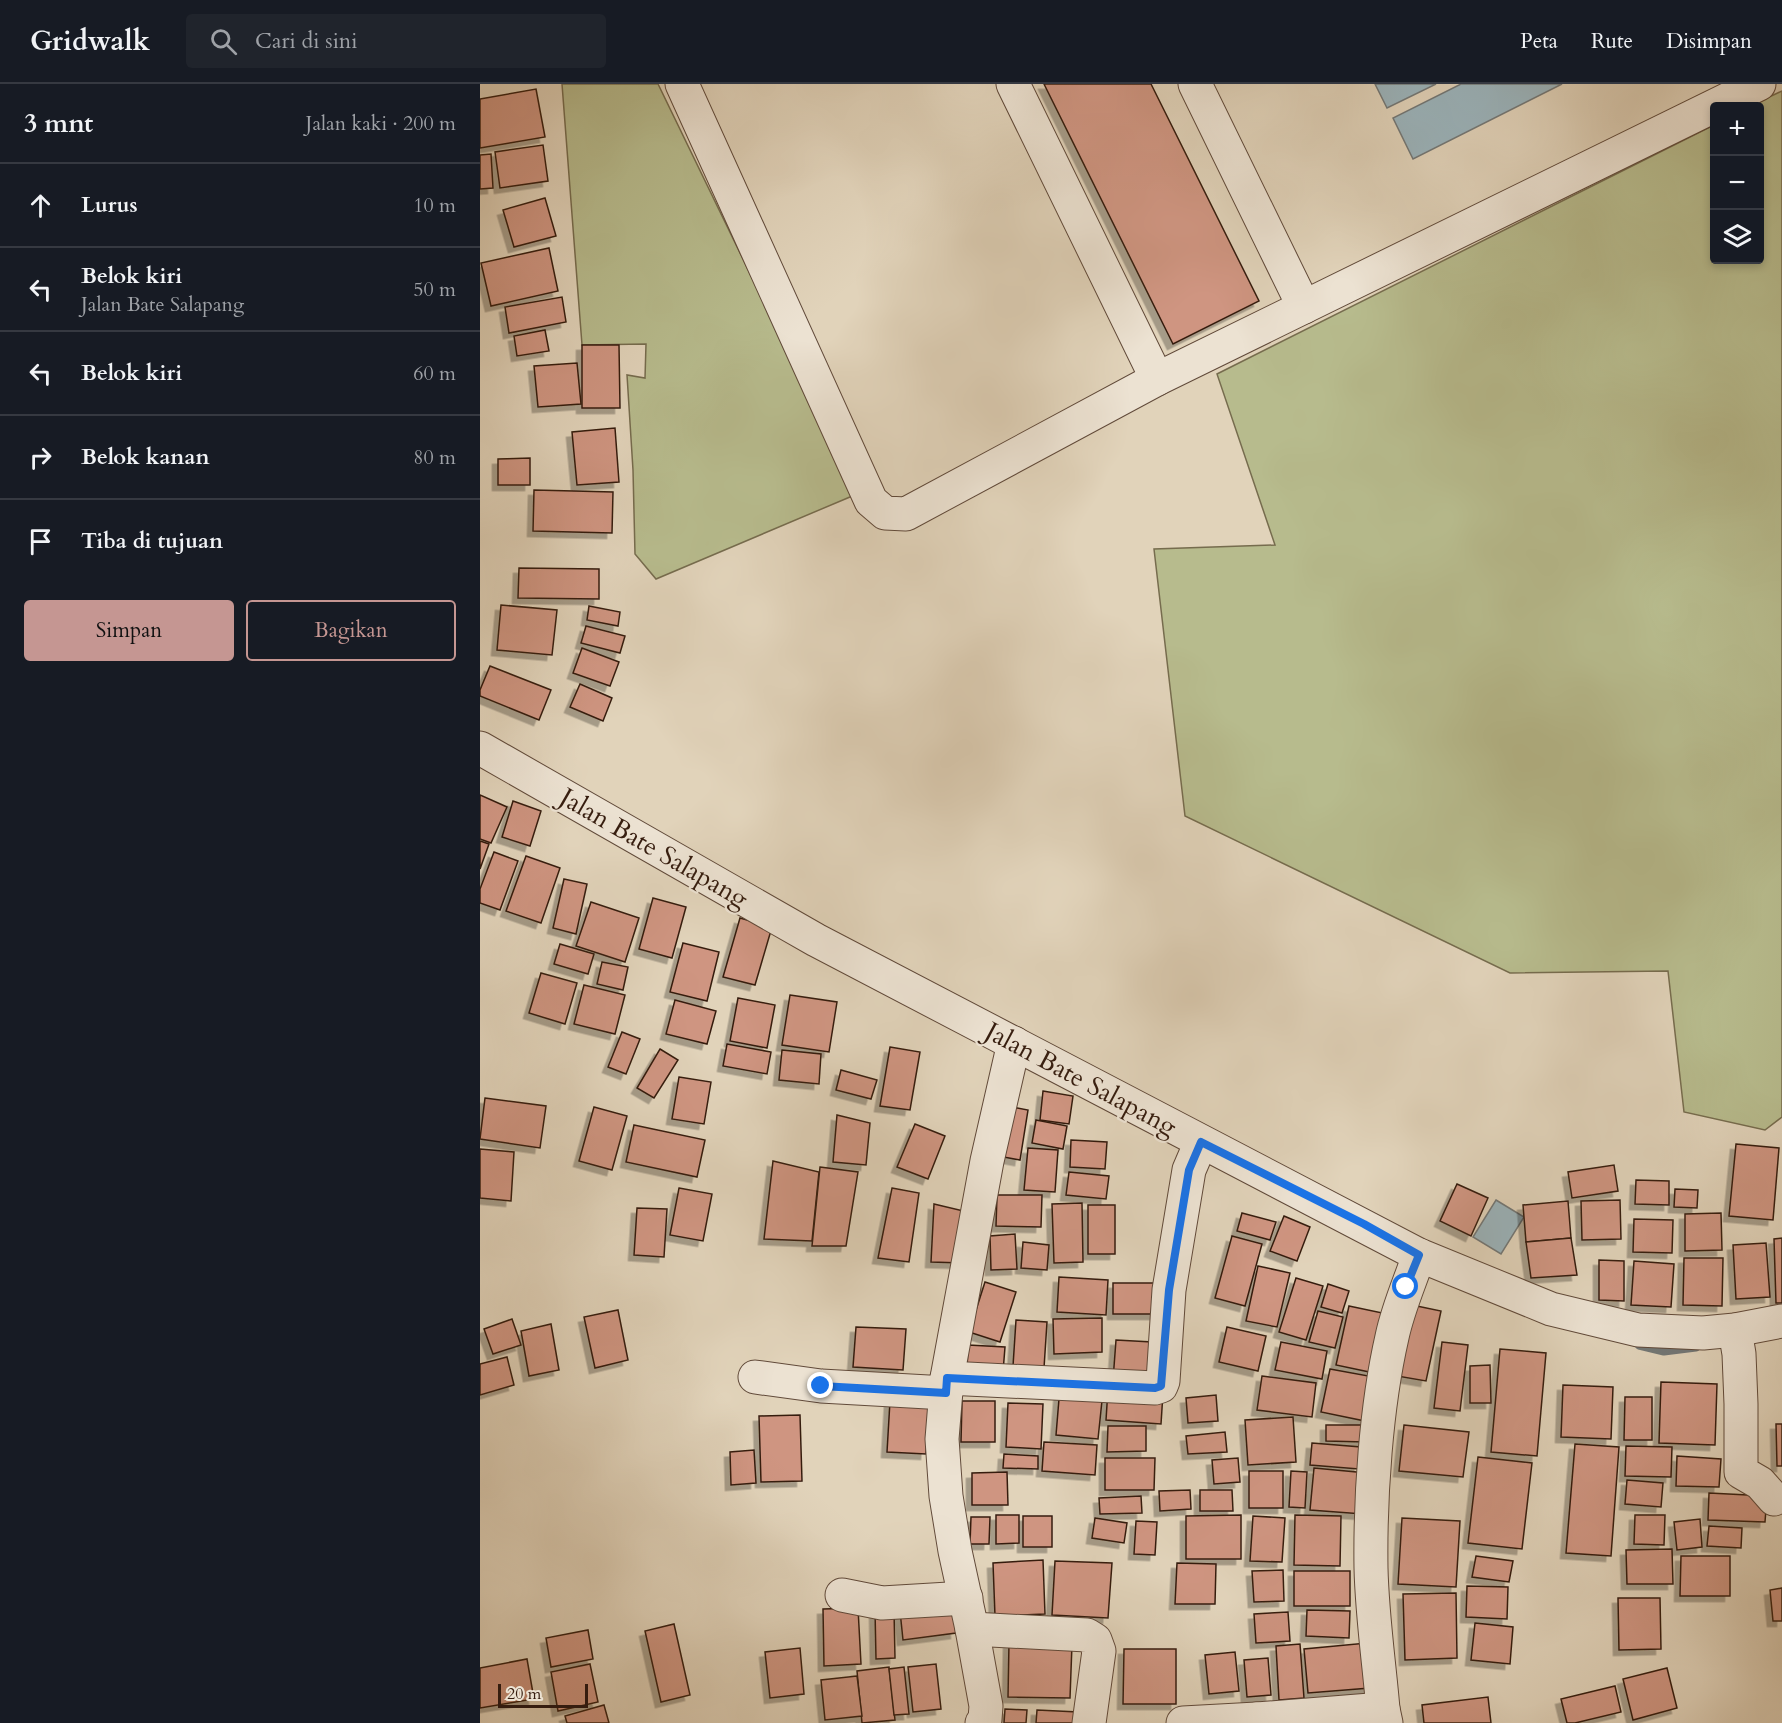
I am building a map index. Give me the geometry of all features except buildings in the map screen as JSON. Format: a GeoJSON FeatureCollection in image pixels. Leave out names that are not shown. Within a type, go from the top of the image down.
{"type":"FeatureCollection","features":[{"type":"Feature","properties":{"kind":"street"},"geometry":{"type":"LineString","coordinates":[[682,84],[871,501],[885,513],[906,514],[1157,380],[1759,84]]}},
{"type":"Feature","properties":{"kind":"street"},"geometry":{"type":"LineString","coordinates":[[1013,84],[1157,380]]}},
{"type":"Feature","properties":{"kind":"street"},"geometry":{"type":"LineString","coordinates":[[1195,84],[1304,307]]}},
{"type":"Feature","properties":{"kind":"street","name":"Jalan Bate Salapang"},"geometry":{"type":"LineString","coordinates":[[480,748],[816,940],[1011,1055],[1196,1154],[1364,1224],[1414,1268],[1551,1309],[1638,1330],[1703,1333],[1737,1340],[1782,1321]]}},
{"type":"Feature","properties":{"kind":"street"},"geometry":{"type":"LineString","coordinates":[[982,1723],[985,1719],[986,1706],[955,1551],[946,1496],[942,1439],[946,1385],[987,1161],[1011,1055]]}},
{"type":"Feature","properties":{"kind":"street"},"geometry":{"type":"LineString","coordinates":[[755,1377],[821,1386],[1155,1388],[1161,1386],[1169,1290],[1196,1154]]}},
{"type":"Feature","properties":{"kind":"street"},"geometry":{"type":"LineString","coordinates":[[1183,1723],[1385,1716],[1371,1568],[1374,1477],[1382,1400],[1392,1336],[1414,1268]]}},
{"type":"Feature","properties":{"kind":"street"},"geometry":{"type":"LineString","coordinates":[[1737,1340],[1741,1472],[1760,1483],[1774,1499]]}},
{"type":"Feature","properties":{"kind":"street"},"geometry":{"type":"LineString","coordinates":[[842,1595],[1087,1635],[1095,1640],[1100,1651],[1089,1723]]}},
{"type":"Feature","properties":{"kind":"green space"},"geometry":{"type":"Polygon","coordinates":[[[562,84],[658,84],[857,494],[656,579],[635,554],[627,375],[645,378],[646,344],[582,345],[562,84]]]}},
{"type":"Feature","properties":{"kind":"green space"},"geometry":{"type":"Polygon","coordinates":[[[1782,91],[1782,1117],[1765,1130],[1684,1112],[1668,971],[1510,973],[1185,816],[1154,549],[1275,545],[1217,374],[1710,127],[1710,264],[1764,264],[1764,102],[1759,102],[1782,91]]]}},
{"type":"Feature","properties":{"kind":"water"},"geometry":{"type":"Polygon","coordinates":[[[1375,84],[1436,84],[1387,108],[1375,84]]]}},
{"type":"Feature","properties":{"kind":"water"},"geometry":{"type":"Polygon","coordinates":[[[1461,84],[1562,84],[1413,159],[1393,118],[1461,84]]]}},
{"type":"Feature","properties":{"kind":"water"},"geometry":{"type":"Polygon","coordinates":[[[1496,1200],[1524,1217],[1501,1254],[1473,1237],[1496,1200]]]}},
{"type":"Feature","properties":{"kind":"waterway"},"geometry":{"type":"LineString","coordinates":[[1639,1345],[1664,1351],[1696,1347]]}},
{"type":"Feature","properties":{"kind":"route"},"geometry":{"type":"LineString","coordinates":[[821,1386],[946,1393],[947,1378],[1155,1388],[1161,1386],[1169,1290],[1189,1170],[1201,1142],[1364,1224],[1419,1255],[1406,1287]]}}]}
